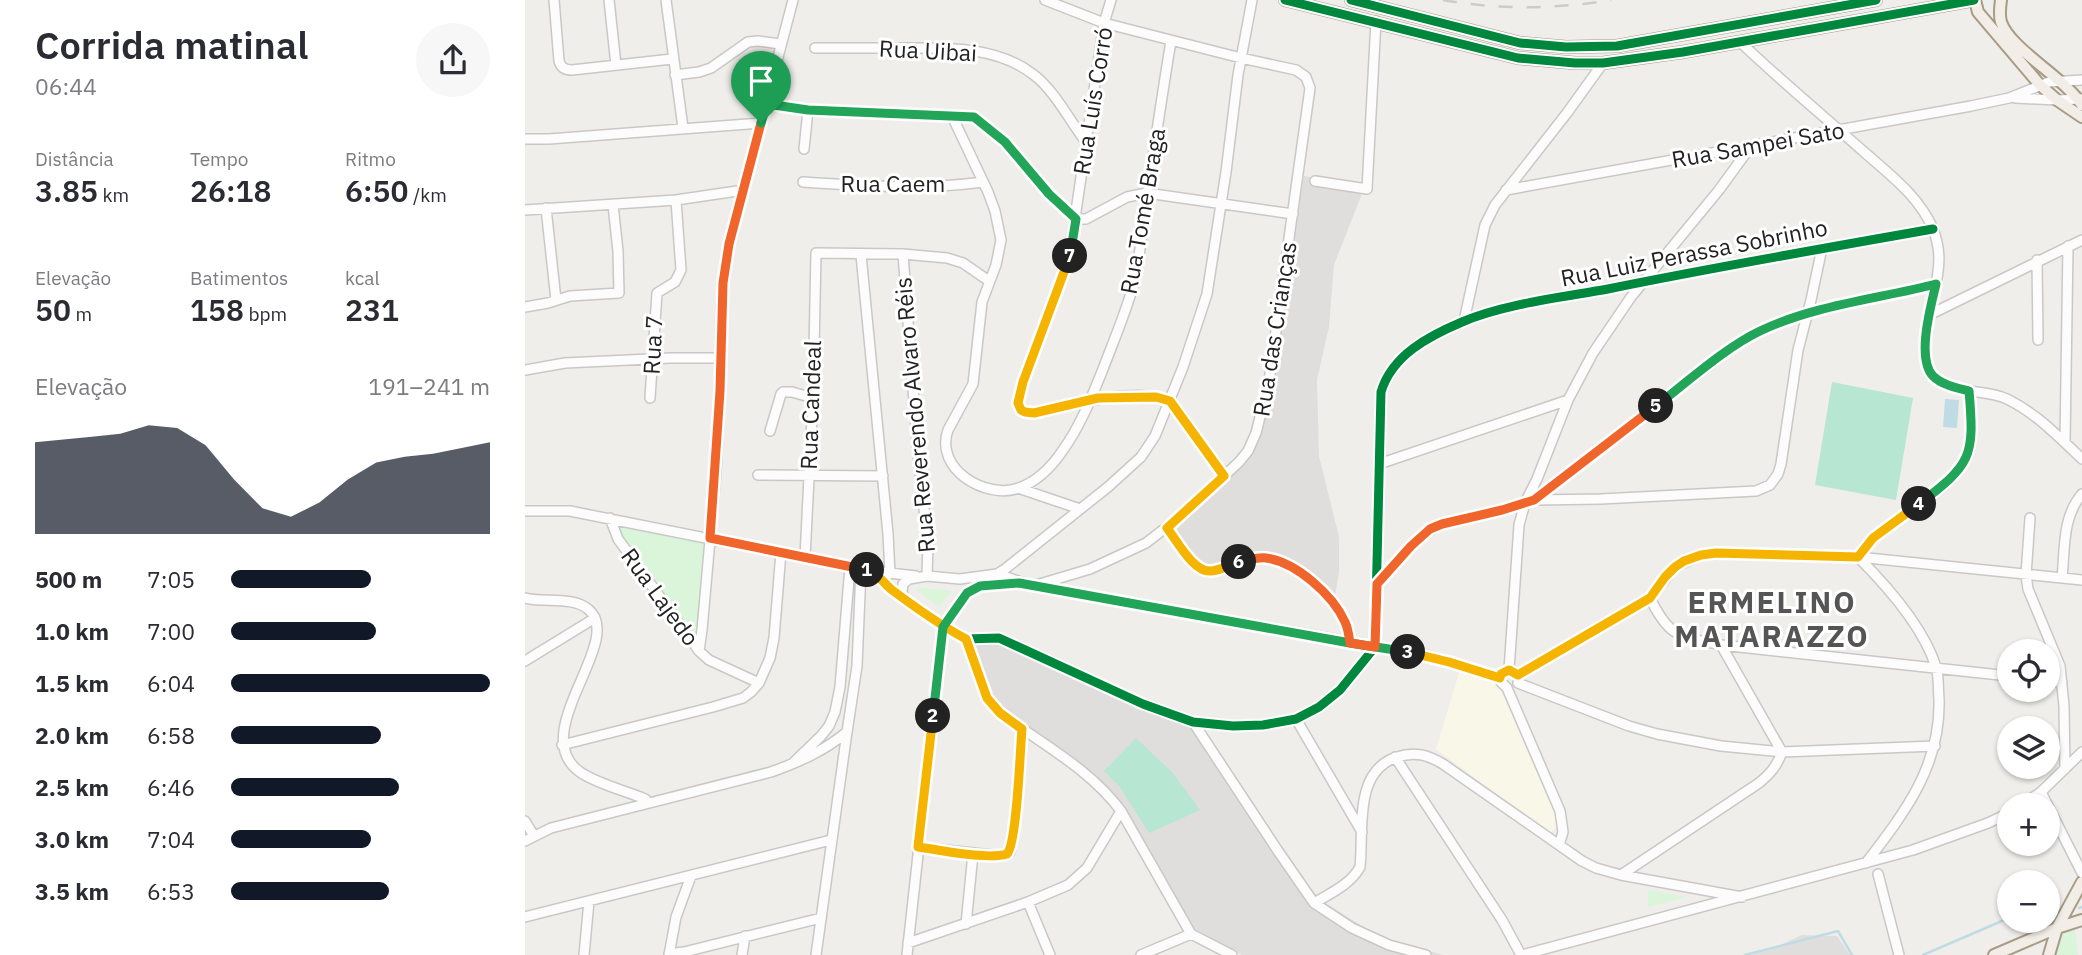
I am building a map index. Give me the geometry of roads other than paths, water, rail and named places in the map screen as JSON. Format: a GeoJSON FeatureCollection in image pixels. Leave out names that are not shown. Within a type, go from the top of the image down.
{"type":"FeatureCollection","features":[{"type":"Feature","properties":{"kind":"main road"},"geometry":{"type":"LineString","coordinates":[[1285,0],[1518,58],[1603,63],[1683,52],[1974,0],[1978,12],[2040,85],[2082,117]]}},
{"type":"Feature","properties":{"kind":"main road"},"geometry":{"type":"LineString","coordinates":[[1351,0],[1520,43],[1589,48],[1616,46],[1876,0]]}},
{"type":"Feature","properties":{"kind":"main road"},"geometry":{"type":"LineString","coordinates":[[1889,0],[1892,14]]}},
{"type":"Feature","properties":{"kind":"main road"},"geometry":{"type":"LineString","coordinates":[[2001,0],[2000,19],[2005,29],[2024,50],[2081,101]]}},
{"type":"Feature","properties":{"kind":"main road"},"geometry":{"type":"LineString","coordinates":[[2060,922],[2082,882]]}},
{"type":"Feature","properties":{"kind":"main road"},"geometry":{"type":"LineString","coordinates":[[2060,927],[2082,920]]}},
{"type":"Feature","properties":{"kind":"main road"},"geometry":{"type":"LineString","coordinates":[[1994,955],[2045,933]]}},
{"type":"Feature","properties":{"kind":"main road"},"geometry":{"type":"LineString","coordinates":[[2049,955],[2056,933]]}},
{"type":"Feature","properties":{"kind":"street"},"geometry":{"type":"LineString","coordinates":[[554,0],[559,61],[562,67],[572,70],[672,59]]}},
{"type":"Feature","properties":{"kind":"street"},"geometry":{"type":"LineString","coordinates":[[609,0],[616,65]]}},
{"type":"Feature","properties":{"kind":"street"},"geometry":{"type":"LineString","coordinates":[[666,0],[683,128]]}},
{"type":"Feature","properties":{"kind":"street"},"geometry":{"type":"LineString","coordinates":[[699,651],[716,472],[723,283],[729,244],[793,0]]}},
{"type":"Feature","properties":{"kind":"street"},"geometry":{"type":"LineString","coordinates":[[1045,0],[1104,23],[1241,58]]}},
{"type":"Feature","properties":{"kind":"street","name":"Rua Luís Corró"},"geometry":{"type":"LineString","coordinates":[[1090,400],[1034,413],[1021,410],[1018,403],[1023,382],[1067,267],[1104,23],[1111,0]]}},
{"type":"Feature","properties":{"kind":"street"},"geometry":{"type":"LineString","coordinates":[[907,955],[943,627],[967,593],[997,574],[1108,487],[1141,457],[1155,436],[1198,326],[1207,294],[1252,0]]}},
{"type":"Feature","properties":{"kind":"street"},"geometry":{"type":"LineString","coordinates":[[1315,181],[1367,189],[1376,21]]}},
{"type":"Feature","properties":{"kind":"street","name":"Rua Tomé Braga"},"geometry":{"type":"LineString","coordinates":[[1018,488],[1040,476],[1054,462],[1075,431],[1118,332],[1134,282],[1171,41]]}},
{"type":"Feature","properties":{"kind":"street"},"geometry":{"type":"LineString","coordinates":[[1739,41],[1911,195],[1923,211],[1933,229],[1938,256],[1926,350],[1929,370],[1933,376],[1940,382],[1969,391],[2004,397],[2019,405],[2082,458]]}},
{"type":"Feature","properties":{"kind":"street"},"geometry":{"type":"LineString","coordinates":[[675,75],[711,68],[748,42],[781,44]]}},
{"type":"Feature","properties":{"kind":"street","name":"Rua Uibai"},"geometry":{"type":"LineString","coordinates":[[815,48],[937,48],[979,52],[1006,59],[1036,76],[1050,91],[1086,142]]}},
{"type":"Feature","properties":{"kind":"street","name":"Rua das Crianças"},"geometry":{"type":"LineString","coordinates":[[1033,586],[1108,562],[1146,543],[1167,528],[1224,476],[1248,451],[1256,433],[1264,407],[1281,302],[1310,88],[1309,80],[1296,70],[1241,58]]}},
{"type":"Feature","properties":{"kind":"street"},"geometry":{"type":"LineString","coordinates":[[1464,321],[1485,225],[1495,205],[1603,63]]}},
{"type":"Feature","properties":{"kind":"street","name":"Rua Sampei Sato"},"geometry":{"type":"LineString","coordinates":[[1506,190],[2009,98],[2059,80],[2082,80]]}},
{"type":"Feature","properties":{"kind":"street","name":"Rua Sampei Sato"},"geometry":{"type":"LineString","coordinates":[[2009,98],[2081,101]]}},
{"type":"Feature","properties":{"kind":"street"},"geometry":{"type":"LineString","coordinates":[[767,104],[808,110],[974,117],[1005,142],[1049,194],[1076,219],[1086,219],[1132,195],[1147,193],[1293,214]]}},
{"type":"Feature","properties":{"kind":"street"},"geometry":{"type":"LineString","coordinates":[[804,149],[808,110]]}},
{"type":"Feature","properties":{"kind":"street"},"geometry":{"type":"LineString","coordinates":[[952,116],[995,211],[1001,240],[996,265],[982,302],[973,384],[948,430],[945,444],[953,464],[967,480],[990,489],[1018,488],[1080,509]]}},
{"type":"Feature","properties":{"kind":"street"},"geometry":{"type":"LineString","coordinates":[[960,130],[974,117]]}},
{"type":"Feature","properties":{"kind":"street"},"geometry":{"type":"LineString","coordinates":[[525,139],[761,123]]}},
{"type":"Feature","properties":{"kind":"street"},"geometry":{"type":"LineString","coordinates":[[1507,688],[1511,688],[1515,676],[1517,537],[1568,400],[1593,353],[1623,307],[1751,146]]}},
{"type":"Feature","properties":{"kind":"street","name":"Rua Caem"},"geometry":{"type":"LineString","coordinates":[[803,182],[903,186],[983,182]]}},
{"type":"Feature","properties":{"kind":"street"},"geometry":{"type":"LineString","coordinates":[[525,210],[676,200],[744,190]]}},
{"type":"Feature","properties":{"kind":"street","name":"Rua 7"},"geometry":{"type":"LineString","coordinates":[[650,398],[657,293],[675,282],[681,270],[676,200]]}},
{"type":"Feature","properties":{"kind":"street"},"geometry":{"type":"LineString","coordinates":[[525,307],[580,294],[619,293],[613,205]]}},
{"type":"Feature","properties":{"kind":"street"},"geometry":{"type":"LineString","coordinates":[[545,208],[556,300]]}},
{"type":"Feature","properties":{"kind":"street","name":"Rua Luiz Perassa Sobrinho"},"geometry":{"type":"LineString","coordinates":[[1375,647],[1380,402],[1384,381],[1389,373],[1397,362],[1418,345],[1464,321],[1512,308],[1933,229]]}},
{"type":"Feature","properties":{"kind":"street"},"geometry":{"type":"LineString","coordinates":[[1929,315],[2082,240]]}},
{"type":"Feature","properties":{"kind":"street"},"geometry":{"type":"LineString","coordinates":[[2065,442],[2068,246]]}},
{"type":"Feature","properties":{"kind":"street"},"geometry":{"type":"LineString","coordinates":[[1377,584],[1430,529],[1530,501],[1710,495],[1766,489],[1781,464],[1798,350],[1822,248]]}},
{"type":"Feature","properties":{"kind":"street","name":"Rua Candeal"},"geometry":{"type":"LineString","coordinates":[[804,557],[813,398],[816,253],[861,255]]}},
{"type":"Feature","properties":{"kind":"street"},"geometry":{"type":"LineString","coordinates":[[890,573],[861,255],[903,254],[956,260],[989,281]]}},
{"type":"Feature","properties":{"kind":"street","name":"Rua Reverendo Alvaro Réis"},"geometry":{"type":"LineString","coordinates":[[903,254],[918,455],[928,544],[927,576]]}},
{"type":"Feature","properties":{"kind":"street"},"geometry":{"type":"LineString","coordinates":[[2038,261],[2038,340]]}},
{"type":"Feature","properties":{"kind":"street"},"geometry":{"type":"LineString","coordinates":[[1530,501],[1738,343],[1761,330],[1808,313],[1936,284]]}},
{"type":"Feature","properties":{"kind":"street"},"geometry":{"type":"LineString","coordinates":[[525,370],[565,363],[721,358]]}},
{"type":"Feature","properties":{"kind":"street"},"geometry":{"type":"LineString","coordinates":[[1858,557],[1873,538],[1947,483],[1962,466],[1970,447],[1969,391]]}},
{"type":"Feature","properties":{"kind":"street"},"geometry":{"type":"LineString","coordinates":[[770,431],[783,392],[813,398]]}},
{"type":"Feature","properties":{"kind":"street"},"geometry":{"type":"LineString","coordinates":[[1090,400],[1156,397],[1170,401],[1224,476]]}},
{"type":"Feature","properties":{"kind":"street"},"geometry":{"type":"LineString","coordinates":[[1378,464],[1568,400]]}},
{"type":"Feature","properties":{"kind":"street"},"geometry":{"type":"LineString","coordinates":[[758,475],[883,477]]}},
{"type":"Feature","properties":{"kind":"street"},"geometry":{"type":"LineString","coordinates":[[2063,578],[2068,518],[2073,505],[2082,494]]}},
{"type":"Feature","properties":{"kind":"street"},"geometry":{"type":"LineString","coordinates":[[525,511],[570,510],[872,571],[960,579],[997,574],[1033,586],[1426,655],[1500,678],[1507,688],[1560,811],[1563,832],[1559,845]]}},
{"type":"Feature","properties":{"kind":"street","name":"Rua Lajedo"},"geometry":{"type":"LineString","coordinates":[[610,518],[618,538],[699,651],[709,660],[759,683]]}},
{"type":"Feature","properties":{"kind":"street"},"geometry":{"type":"LineString","coordinates":[[2031,518],[2026,575],[2028,589],[2060,666],[2065,769]]}},
{"type":"Feature","properties":{"kind":"street"},"geometry":{"type":"LineString","coordinates":[[1167,528],[1193,564],[1206,571],[1266,558],[1299,572],[1320,589],[1339,612],[1346,623],[1350,643]]}},
{"type":"Feature","properties":{"kind":"street"},"geometry":{"type":"LineString","coordinates":[[562,745],[743,698],[759,683],[771,658],[781,552]]}},
{"type":"Feature","properties":{"kind":"street"},"geometry":{"type":"LineString","coordinates":[[1515,676],[1650,598],[1675,567],[1701,555],[1726,553],[1858,557],[2082,580]]}},
{"type":"Feature","properties":{"kind":"street"},"geometry":{"type":"LineString","coordinates":[[1858,557],[1905,612],[1924,641],[1937,669],[1939,711],[1935,746],[1916,793],[1867,863]]}},
{"type":"Feature","properties":{"kind":"street"},"geometry":{"type":"LineString","coordinates":[[793,763],[821,736],[835,712],[840,687],[850,567]]}},
{"type":"Feature","properties":{"kind":"street"},"geometry":{"type":"LineString","coordinates":[[816,955],[857,666],[861,569]]}},
{"type":"Feature","properties":{"kind":"street"},"geometry":{"type":"LineString","coordinates":[[872,571],[890,589],[943,627],[966,639],[999,638],[1143,704],[1193,722],[1233,726],[1263,725],[1296,719],[1319,707],[1340,690],[1375,647]]}},
{"type":"Feature","properties":{"kind":"street"},"geometry":{"type":"LineString","coordinates":[[905,599],[902,588],[905,581],[927,576]]}},
{"type":"Feature","properties":{"kind":"street"},"geometry":{"type":"LineString","coordinates":[[960,579],[967,583],[967,593]]}},
{"type":"Feature","properties":{"kind":"street"},"geometry":{"type":"LineString","coordinates":[[980,586],[1019,583]]}},
{"type":"Feature","properties":{"kind":"street"},"geometry":{"type":"LineString","coordinates":[[525,597],[578,604],[590,611],[595,618],[597,642],[580,676],[566,714],[562,745],[569,762],[579,772],[649,803]]}},
{"type":"Feature","properties":{"kind":"street"},"geometry":{"type":"LineString","coordinates":[[1650,598],[1656,611],[1671,630],[1683,636],[1721,645],[1997,675]]}},
{"type":"Feature","properties":{"kind":"street"},"geometry":{"type":"LineString","coordinates":[[527,656],[595,618]]}},
{"type":"Feature","properties":{"kind":"street"},"geometry":{"type":"LineString","coordinates":[[966,639],[987,698],[1000,713],[1099,785],[1121,811],[1191,934],[1232,955]]}},
{"type":"Feature","properties":{"kind":"street"},"geometry":{"type":"LineString","coordinates":[[1621,875],[1759,783],[1778,763],[1782,752],[1721,645]]}},
{"type":"Feature","properties":{"kind":"street"},"geometry":{"type":"LineString","coordinates":[[1500,678],[1501,674],[1515,676],[1629,726],[1721,746],[1782,752],[1935,746]]}},
{"type":"Feature","properties":{"kind":"street"},"geometry":{"type":"LineString","coordinates":[[1296,719],[1362,832]]}},
{"type":"Feature","properties":{"kind":"street"},"geometry":{"type":"LineString","coordinates":[[1193,722],[1314,903],[1352,929],[1389,945],[1426,955]]}},
{"type":"Feature","properties":{"kind":"street"},"geometry":{"type":"LineString","coordinates":[[918,847],[1004,856],[1010,852],[1022,729]]}},
{"type":"Feature","properties":{"kind":"street"},"geometry":{"type":"LineString","coordinates":[[525,841],[551,828],[746,778],[793,763],[810,757],[847,732]]}},
{"type":"Feature","properties":{"kind":"street"},"geometry":{"type":"LineString","coordinates":[[821,736],[843,751]]}},
{"type":"Feature","properties":{"kind":"street"},"geometry":{"type":"LineString","coordinates":[[2082,751],[2041,792],[2082,873]]}},
{"type":"Feature","properties":{"kind":"street"},"geometry":{"type":"LineString","coordinates":[[1314,903],[1349,881],[1360,867],[1365,798],[1377,767],[1395,757],[1419,754],[1436,760],[1596,868],[1742,897]]}},
{"type":"Feature","properties":{"kind":"street"},"geometry":{"type":"LineString","coordinates":[[1395,757],[1522,955],[1867,863],[1955,836],[1997,819]]}},
{"type":"Feature","properties":{"kind":"street"},"geometry":{"type":"LineString","coordinates":[[908,943],[1028,902],[1068,885],[1087,868],[1098,853],[1121,811]]}},
{"type":"Feature","properties":{"kind":"street"},"geometry":{"type":"LineString","coordinates":[[525,821],[534,835]]}},
{"type":"Feature","properties":{"kind":"street"},"geometry":{"type":"LineString","coordinates":[[525,917],[831,840]]}},
{"type":"Feature","properties":{"kind":"street"},"geometry":{"type":"LineString","coordinates":[[966,924],[973,854]]}},
{"type":"Feature","properties":{"kind":"street"},"geometry":{"type":"LineString","coordinates":[[1878,874],[1899,955]]}},
{"type":"Feature","properties":{"kind":"street"},"geometry":{"type":"LineString","coordinates":[[691,876],[676,917],[669,955],[821,918]]}},
{"type":"Feature","properties":{"kind":"street"},"geometry":{"type":"LineString","coordinates":[[584,955],[589,901]]}},
{"type":"Feature","properties":{"kind":"street"},"geometry":{"type":"LineString","coordinates":[[1028,902],[1050,955]]}},
{"type":"Feature","properties":{"kind":"street"},"geometry":{"type":"LineString","coordinates":[[1140,955],[1191,934]]}},
{"type":"Feature","properties":{"kind":"street"},"geometry":{"type":"LineString","coordinates":[[742,955],[745,936]]}},
{"type":"Feature","properties":{"kind":"water"},"geometry":{"type":"Polygon","coordinates":[[[1945,399],[1959,400],[1957,428],[1943,427],[1945,399]]]}},
{"type":"Feature","properties":{"kind":"waterway"},"geometry":{"type":"LineString","coordinates":[[1923,955],[1997,923]]}},
{"type":"Feature","properties":{"kind":"waterway"},"geometry":{"type":"LineString","coordinates":[[1745,955],[1838,931],[1852,955]]}},
{"type":"Feature","properties":{"kind":"railway"},"geometry":{"type":"LineString","coordinates":[[1443,0],[1527,7],[1611,0]]}},
{"type":"Feature","properties":{"kind":"district","name":"ERMELINO MATARAZZO"},"geometry":{"type":"Point","coordinates":[1772,620]}}]}
